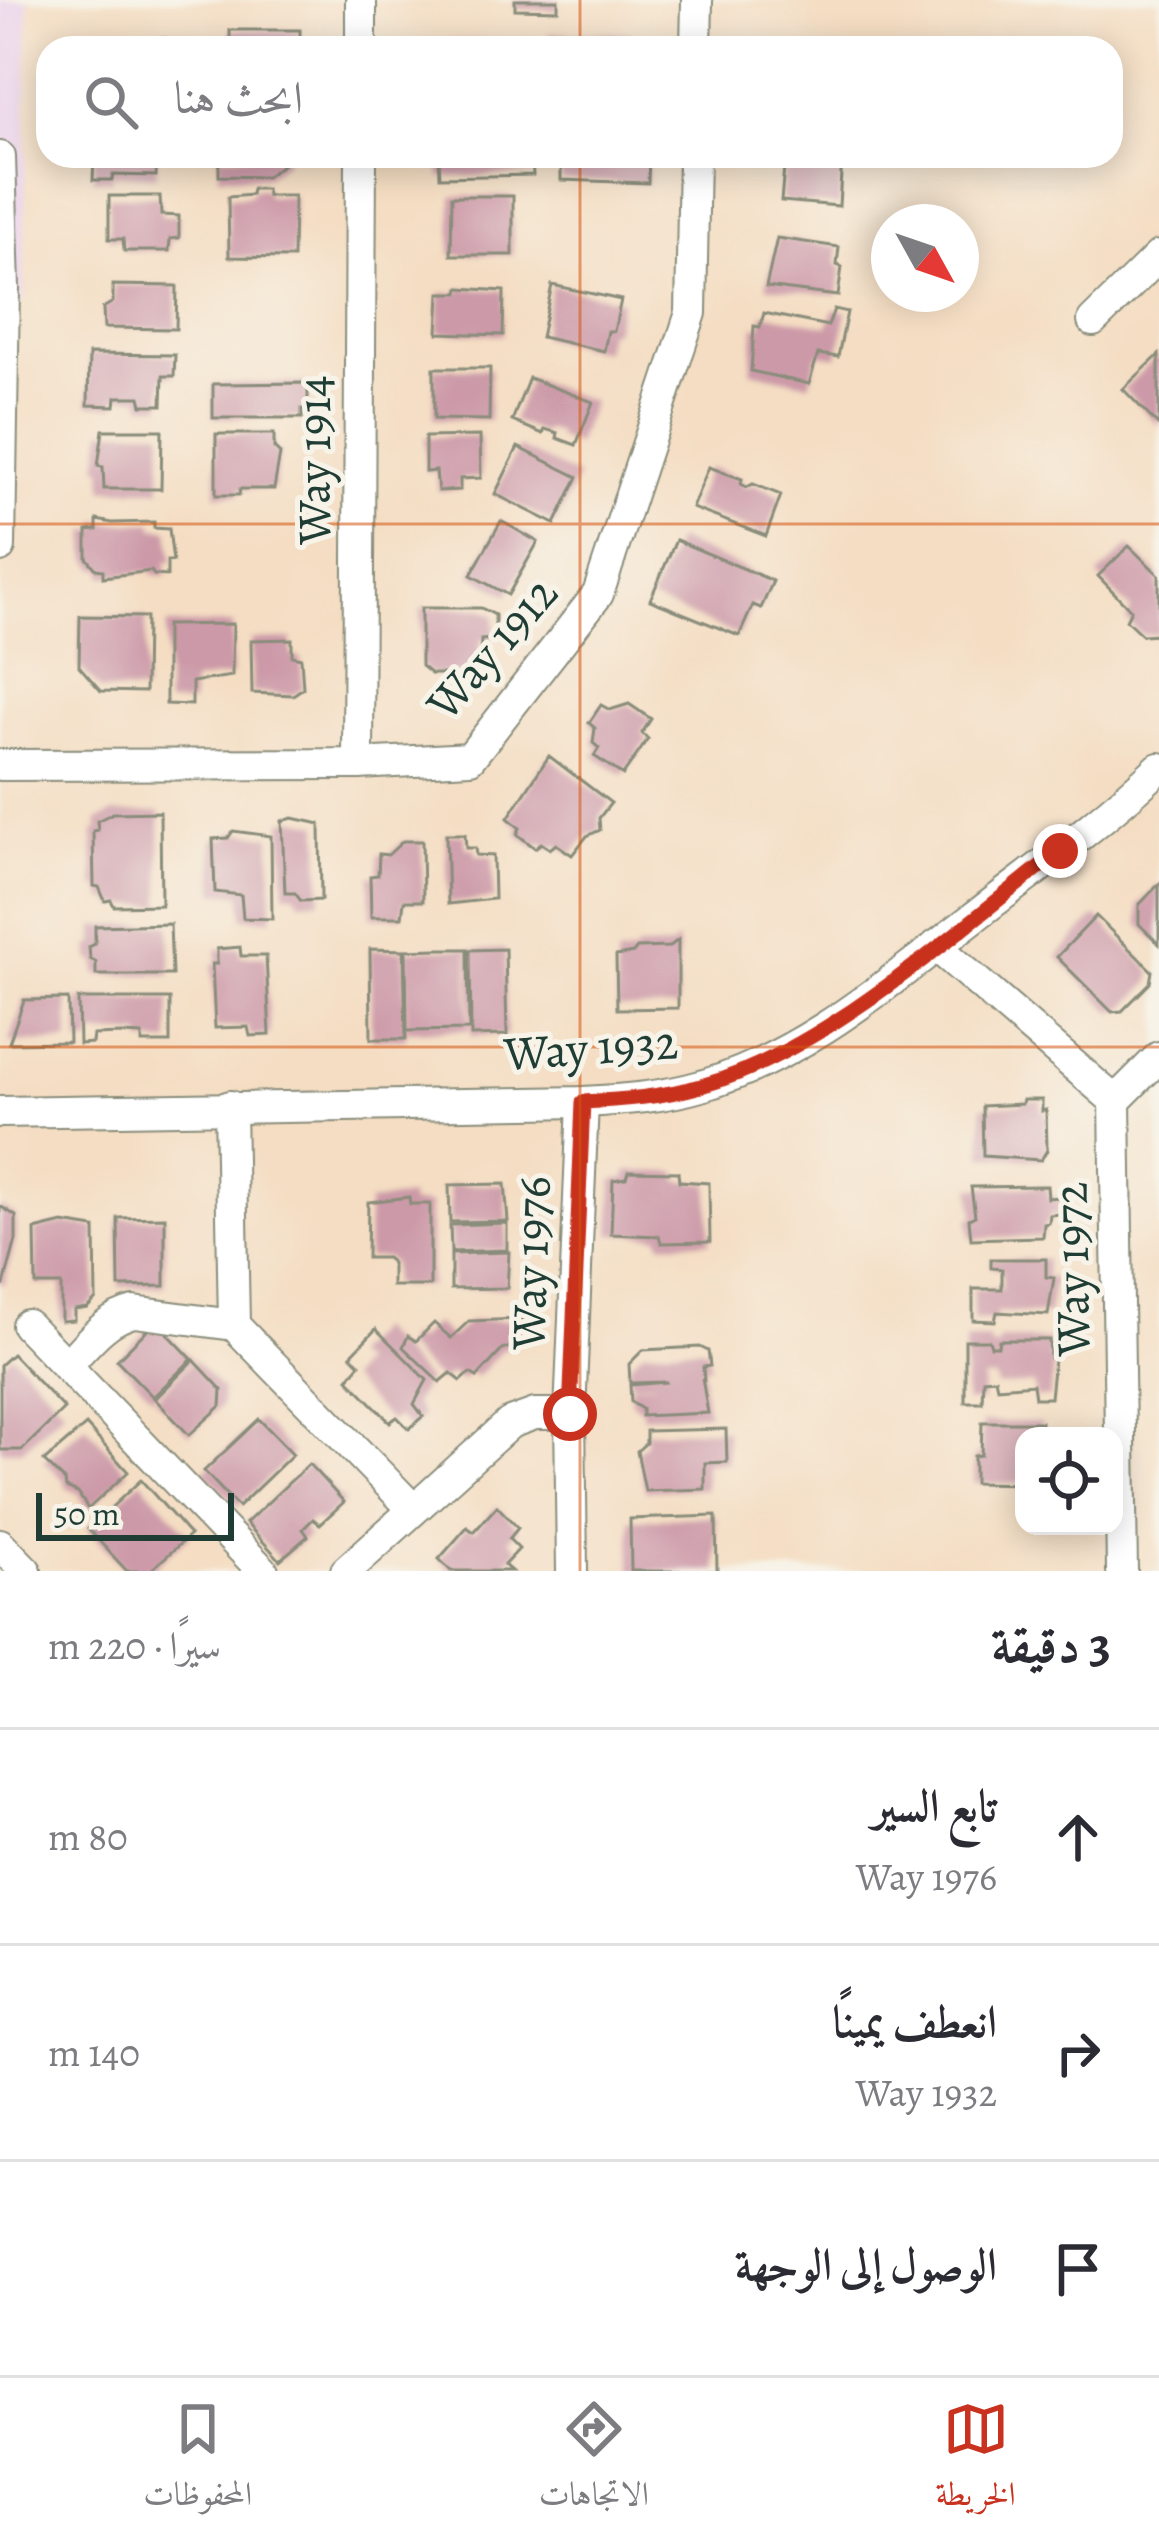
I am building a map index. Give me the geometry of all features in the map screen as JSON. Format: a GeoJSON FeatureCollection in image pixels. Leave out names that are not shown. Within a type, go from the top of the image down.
{"type":"FeatureCollection","features":[{"type":"Feature","properties":{"kind":"street"},"geometry":{"type":"LineString","coordinates":[[361,0],[361,36]]}},
{"type":"Feature","properties":{"kind":"street"},"geometry":{"type":"LineString","coordinates":[[696,36],[697,0]]}},
{"type":"Feature","properties":{"kind":"street"},"geometry":{"type":"LineString","coordinates":[[0,157],[0,547]]}},
{"type":"Feature","properties":{"kind":"street","name":"Way 1914"},"geometry":{"type":"LineString","coordinates":[[358,764],[361,168]]}},
{"type":"Feature","properties":{"kind":"street","name":"Way 1912"},"geometry":{"type":"LineString","coordinates":[[0,765],[358,764],[470,758],[598,594],[691,313],[694,168]]}},
{"type":"Feature","properties":{"kind":"street"},"geometry":{"type":"LineString","coordinates":[[1093,321],[1159,256]]}},
{"type":"Feature","properties":{"kind":"street","name":"Way 1932"},"geometry":{"type":"LineString","coordinates":[[0,1112],[583,1102],[644,1099],[703,1086],[759,1064],[880,990],[1118,806],[1159,768]]}},
{"type":"Feature","properties":{"kind":"street"},"geometry":{"type":"LineString","coordinates":[[935,946],[1114,1101],[1159,1057]]}},
{"type":"Feature","properties":{"kind":"street","name":"Way 1972"},"geometry":{"type":"LineString","coordinates":[[1114,1101],[1122,1571]]}},
{"type":"Feature","properties":{"kind":"street","name":"Way 1976"},"geometry":{"type":"LineString","coordinates":[[572,1571],[570,1414],[583,1102]]}},
{"type":"Feature","properties":{"kind":"street"},"geometry":{"type":"LineString","coordinates":[[230,1106],[234,1325]]}},
{"type":"Feature","properties":{"kind":"street"},"geometry":{"type":"LineString","coordinates":[[66,1366],[103,1327],[134,1312],[234,1325],[412,1508]]}},
{"type":"Feature","properties":{"kind":"street"},"geometry":{"type":"LineString","coordinates":[[27,1324],[262,1571]]}},
{"type":"Feature","properties":{"kind":"street"},"geometry":{"type":"LineString","coordinates":[[346,1571],[510,1423],[535,1414],[570,1414]]}},
{"type":"Feature","properties":{"kind":"street"},"geometry":{"type":"LineString","coordinates":[[0,1544],[26,1571]]}},
{"type":"Feature","properties":{"kind":"shaded area"},"geometry":{"type":"Polygon","coordinates":[[[0,0],[28,0],[24,302],[0,303],[0,0]]]}},
{"type":"Feature","properties":{"kind":"building"},"geometry":{"type":"Polygon","coordinates":[[[515,0],[558,0],[558,10],[515,9],[515,0]]]}},
{"type":"Feature","properties":{"kind":"building"},"geometry":{"type":"Polygon","coordinates":[[[230,30],[300,30],[300,36],[230,36],[230,30]]]}},
{"type":"Feature","properties":{"kind":"building"},"geometry":{"type":"Polygon","coordinates":[[[549,33],[630,33],[630,36],[549,33]]]}},
{"type":"Feature","properties":{"kind":"building"},"geometry":{"type":"Polygon","coordinates":[[[94,168],[156,168],[156,176],[113,175],[112,180],[93,180],[94,168]]]}},
{"type":"Feature","properties":{"kind":"building"},"geometry":{"type":"Polygon","coordinates":[[[219,168],[278,168],[266,177],[219,176],[219,168]]]}},
{"type":"Feature","properties":{"kind":"building"},"geometry":{"type":"Polygon","coordinates":[[[440,168],[533,168],[533,175],[440,177],[440,168]]]}},
{"type":"Feature","properties":{"kind":"building"},"geometry":{"type":"Polygon","coordinates":[[[561,168],[649,168],[648,183],[561,180],[561,168]]]}},
{"type":"Feature","properties":{"kind":"building"},"geometry":{"type":"Polygon","coordinates":[[[784,168],[841,168],[839,206],[781,201],[784,168]]]}},
{"type":"Feature","properties":{"kind":"building"},"geometry":{"type":"Polygon","coordinates":[[[252,189],[266,189],[267,196],[294,196],[293,258],[229,257],[228,197],[251,195],[252,189]]]}},
{"type":"Feature","properties":{"kind":"building"},"geometry":{"type":"Polygon","coordinates":[[[109,196],[160,196],[161,215],[179,216],[179,238],[170,239],[169,251],[124,251],[123,239],[109,239],[109,196]]]}},
{"type":"Feature","properties":{"kind":"building"},"geometry":{"type":"Polygon","coordinates":[[[452,196],[513,196],[513,255],[451,255],[452,196]]]}},
{"type":"Feature","properties":{"kind":"building"},"geometry":{"type":"Polygon","coordinates":[[[777,238],[839,247],[838,296],[766,287],[777,238]]]}},
{"type":"Feature","properties":{"kind":"building"},"geometry":{"type":"Polygon","coordinates":[[[113,285],[177,286],[176,329],[104,328],[103,308],[113,302],[113,285]]]}},
{"type":"Feature","properties":{"kind":"building"},"geometry":{"type":"Polygon","coordinates":[[[552,285],[621,300],[604,351],[541,337],[552,285]]]}},
{"type":"Feature","properties":{"kind":"building"},"geometry":{"type":"Polygon","coordinates":[[[460,288],[504,291],[503,335],[438,333],[440,293],[459,293],[460,288]]]}},
{"type":"Feature","properties":{"kind":"building"},"geometry":{"type":"Polygon","coordinates":[[[834,309],[847,312],[838,357],[818,354],[809,384],[751,371],[754,326],[760,327],[764,313],[828,326],[834,309]]]}},
{"type":"Feature","properties":{"kind":"building"},"geometry":{"type":"Polygon","coordinates":[[[89,354],[175,355],[174,376],[163,376],[162,405],[142,405],[140,397],[116,397],[115,406],[88,405],[89,354]]]}},
{"type":"Feature","properties":{"kind":"building"},"geometry":{"type":"Polygon","coordinates":[[[1159,355],[1159,426],[1123,389],[1159,355]]]}},
{"type":"Feature","properties":{"kind":"building"},"geometry":{"type":"Polygon","coordinates":[[[434,368],[490,368],[489,420],[434,419],[434,368]]]}},
{"type":"Feature","properties":{"kind":"building"},"geometry":{"type":"Polygon","coordinates":[[[529,378],[593,402],[576,445],[557,438],[558,433],[545,429],[543,434],[512,421],[529,378]]]}},
{"type":"Feature","properties":{"kind":"building"},"geometry":{"type":"Polygon","coordinates":[[[308,383],[308,409],[302,409],[302,418],[213,418],[213,384],[308,383]]]}},
{"type":"Feature","properties":{"kind":"building"},"geometry":{"type":"Polygon","coordinates":[[[103,430],[162,430],[161,489],[104,489],[103,467],[98,466],[103,430]]]}},
{"type":"Feature","properties":{"kind":"building"},"geometry":{"type":"Polygon","coordinates":[[[216,434],[274,434],[274,448],[280,454],[274,489],[216,495],[216,434]]]}},
{"type":"Feature","properties":{"kind":"building"},"geometry":{"type":"Polygon","coordinates":[[[480,436],[481,478],[460,479],[460,490],[438,491],[436,471],[425,472],[425,437],[480,436]]]}},
{"type":"Feature","properties":{"kind":"building"},"geometry":{"type":"Polygon","coordinates":[[[518,447],[578,477],[555,524],[495,494],[518,447]]]}},
{"type":"Feature","properties":{"kind":"building"},"geometry":{"type":"Polygon","coordinates":[[[709,467],[742,479],[747,487],[753,484],[781,495],[766,536],[692,508],[709,467]]]}},
{"type":"Feature","properties":{"kind":"building"},"geometry":{"type":"Polygon","coordinates":[[[97,520],[154,522],[154,528],[169,529],[173,561],[167,561],[167,576],[151,571],[103,577],[103,570],[87,558],[87,531],[97,530],[97,520]]]}},
{"type":"Feature","properties":{"kind":"building"},"geometry":{"type":"Polygon","coordinates":[[[501,521],[538,542],[508,595],[471,575],[501,521]]]}},
{"type":"Feature","properties":{"kind":"building"},"geometry":{"type":"Polygon","coordinates":[[[676,540],[773,581],[761,608],[753,605],[739,636],[650,600],[676,540]]]}},
{"type":"Feature","properties":{"kind":"building"},"geometry":{"type":"Polygon","coordinates":[[[1129,546],[1159,575],[1159,634],[1142,635],[1126,620],[1131,610],[1098,576],[1129,546]]]}},
{"type":"Feature","properties":{"kind":"building"},"geometry":{"type":"Polygon","coordinates":[[[421,608],[481,608],[495,615],[495,639],[481,640],[480,659],[467,674],[431,674],[421,666],[421,608]]]}},
{"type":"Feature","properties":{"kind":"building"},"geometry":{"type":"Polygon","coordinates":[[[80,616],[146,617],[145,692],[101,691],[79,666],[80,616]]]}},
{"type":"Feature","properties":{"kind":"building"},"geometry":{"type":"Polygon","coordinates":[[[233,624],[232,676],[192,682],[192,705],[166,704],[166,625],[233,624]]]}},
{"type":"Feature","properties":{"kind":"building"},"geometry":{"type":"Polygon","coordinates":[[[292,639],[292,656],[301,658],[303,688],[293,695],[252,693],[251,640],[292,639]]]}},
{"type":"Feature","properties":{"kind":"building"},"geometry":{"type":"Polygon","coordinates":[[[629,704],[651,719],[642,733],[648,739],[623,775],[594,756],[599,748],[593,743],[595,728],[589,723],[601,705],[610,710],[629,704]]]}},
{"type":"Feature","properties":{"kind":"building"},"geometry":{"type":"Polygon","coordinates":[[[549,756],[611,803],[599,818],[600,830],[587,836],[572,855],[556,844],[550,849],[541,843],[535,848],[517,834],[520,828],[508,818],[549,756]]]}},
{"type":"Feature","properties":{"kind":"building"},"geometry":{"type":"Polygon","coordinates":[[[160,812],[161,905],[114,906],[94,886],[97,821],[113,813],[160,812]]]}},
{"type":"Feature","properties":{"kind":"building"},"geometry":{"type":"Polygon","coordinates":[[[293,818],[320,824],[321,900],[301,901],[295,893],[285,893],[282,821],[293,818]]]}},
{"type":"Feature","properties":{"kind":"building"},"geometry":{"type":"Polygon","coordinates":[[[233,831],[271,836],[272,919],[243,918],[241,895],[215,892],[213,839],[228,838],[233,831]]]}},
{"type":"Feature","properties":{"kind":"building"},"geometry":{"type":"Polygon","coordinates":[[[446,834],[465,834],[466,848],[475,848],[476,855],[493,856],[494,899],[448,904],[446,834]]]}},
{"type":"Feature","properties":{"kind":"building"},"geometry":{"type":"Polygon","coordinates":[[[403,841],[422,841],[423,901],[404,901],[402,917],[371,917],[370,876],[378,875],[379,854],[388,855],[403,841]]]}},
{"type":"Feature","properties":{"kind":"building"},"geometry":{"type":"Polygon","coordinates":[[[1159,884],[1159,944],[1139,924],[1139,905],[1159,884]]]}},
{"type":"Feature","properties":{"kind":"building"},"geometry":{"type":"Polygon","coordinates":[[[1096,916],[1152,971],[1150,983],[1122,1011],[1112,1012],[1057,957],[1096,916]]]}},
{"type":"Feature","properties":{"kind":"building"},"geometry":{"type":"Polygon","coordinates":[[[170,924],[172,975],[96,975],[89,947],[95,944],[95,926],[170,924]]]}},
{"type":"Feature","properties":{"kind":"building"},"geometry":{"type":"Polygon","coordinates":[[[678,940],[678,1008],[617,1009],[616,956],[637,948],[669,947],[678,940]]]}},
{"type":"Feature","properties":{"kind":"building"},"geometry":{"type":"Polygon","coordinates":[[[240,947],[241,956],[266,956],[270,1035],[250,1036],[248,1027],[215,1028],[212,964],[217,964],[217,949],[240,947]]]}},
{"type":"Feature","properties":{"kind":"building"},"geometry":{"type":"Polygon","coordinates":[[[370,949],[404,950],[406,1039],[371,1039],[370,949]]]}},
{"type":"Feature","properties":{"kind":"building"},"geometry":{"type":"Polygon","coordinates":[[[468,949],[469,1030],[407,1031],[406,950],[468,949]]]}},
{"type":"Feature","properties":{"kind":"building"},"geometry":{"type":"Polygon","coordinates":[[[505,949],[507,1035],[471,1036],[470,950],[505,949]]]}},
{"type":"Feature","properties":{"kind":"building"},"geometry":{"type":"Polygon","coordinates":[[[68,999],[69,1042],[9,1043],[24,1000],[68,999]]]}},
{"type":"Feature","properties":{"kind":"building"},"geometry":{"type":"Polygon","coordinates":[[[78,999],[170,999],[170,1043],[142,1043],[142,1035],[122,1034],[93,1035],[92,1043],[79,1044],[78,999]]]}},
{"type":"Feature","properties":{"kind":"building"},"geometry":{"type":"Polygon","coordinates":[[[1023,1100],[1042,1100],[1042,1111],[1046,1110],[1047,1150],[1041,1160],[983,1156],[982,1106],[1022,1104],[1023,1100]]]}},
{"type":"Feature","properties":{"kind":"building"},"geometry":{"type":"Polygon","coordinates":[[[628,1171],[678,1172],[679,1181],[709,1183],[710,1242],[661,1243],[659,1236],[611,1234],[613,1180],[626,1178],[628,1171]]]}},
{"type":"Feature","properties":{"kind":"building"},"geometry":{"type":"Polygon","coordinates":[[[505,1184],[508,1221],[450,1222],[449,1185],[505,1184]]]}},
{"type":"Feature","properties":{"kind":"building"},"geometry":{"type":"Polygon","coordinates":[[[1047,1186],[1048,1198],[1060,1197],[1061,1214],[1050,1215],[1043,1237],[971,1239],[969,1219],[975,1216],[971,1187],[1047,1186]]]}},
{"type":"Feature","properties":{"kind":"building"},"geometry":{"type":"Polygon","coordinates":[[[409,1197],[410,1204],[430,1204],[430,1286],[392,1286],[392,1263],[386,1258],[367,1258],[368,1202],[409,1197]]]}},
{"type":"Feature","properties":{"kind":"building"},"geometry":{"type":"Polygon","coordinates":[[[0,1206],[16,1216],[16,1240],[4,1285],[0,1283],[0,1206]]]}},
{"type":"Feature","properties":{"kind":"building"},"geometry":{"type":"Polygon","coordinates":[[[165,1217],[165,1286],[119,1287],[118,1218],[165,1217]]]}},
{"type":"Feature","properties":{"kind":"building"},"geometry":{"type":"Polygon","coordinates":[[[63,1223],[95,1228],[96,1299],[87,1308],[74,1310],[74,1320],[61,1321],[61,1285],[36,1285],[35,1230],[63,1223]]]}},
{"type":"Feature","properties":{"kind":"building"},"geometry":{"type":"Polygon","coordinates":[[[507,1223],[507,1250],[451,1252],[450,1225],[507,1223]]]}},
{"type":"Feature","properties":{"kind":"building"},"geometry":{"type":"Polygon","coordinates":[[[509,1252],[507,1288],[451,1289],[451,1254],[509,1252]]]}},
{"type":"Feature","properties":{"kind":"building"},"geometry":{"type":"Polygon","coordinates":[[[991,1259],[1046,1259],[1046,1277],[1054,1278],[1048,1315],[997,1312],[995,1321],[973,1320],[973,1289],[1002,1289],[1002,1269],[991,1268],[991,1259]]]}},
{"type":"Feature","properties":{"kind":"building"},"geometry":{"type":"Polygon","coordinates":[[[524,1319],[526,1330],[513,1331],[512,1347],[503,1349],[477,1377],[470,1373],[461,1381],[451,1373],[440,1382],[403,1347],[408,1336],[416,1341],[434,1323],[451,1338],[469,1321],[524,1319]]]}},
{"type":"Feature","properties":{"kind":"building"},"geometry":{"type":"Polygon","coordinates":[[[148,1329],[165,1331],[192,1359],[153,1397],[117,1360],[148,1329]]]}},
{"type":"Feature","properties":{"kind":"building"},"geometry":{"type":"Polygon","coordinates":[[[376,1329],[427,1380],[414,1404],[423,1416],[409,1429],[397,1417],[390,1422],[348,1379],[360,1364],[351,1355],[376,1329]]]}},
{"type":"Feature","properties":{"kind":"building"},"geometry":{"type":"Polygon","coordinates":[[[965,1340],[989,1340],[991,1346],[998,1346],[999,1340],[1049,1340],[1050,1358],[1054,1359],[1050,1398],[1035,1398],[1033,1384],[997,1387],[995,1378],[983,1379],[982,1402],[965,1402],[965,1340]]]}},
{"type":"Feature","properties":{"kind":"building"},"geometry":{"type":"Polygon","coordinates":[[[700,1347],[708,1351],[710,1366],[703,1367],[704,1382],[702,1378],[708,1413],[642,1416],[642,1409],[631,1402],[630,1385],[667,1382],[630,1383],[629,1364],[643,1350],[700,1347]]]}},
{"type":"Feature","properties":{"kind":"building"},"geometry":{"type":"Polygon","coordinates":[[[12,1354],[64,1409],[22,1450],[0,1450],[0,1365],[12,1354]]]}},
{"type":"Feature","properties":{"kind":"building"},"geometry":{"type":"Polygon","coordinates":[[[194,1360],[222,1390],[221,1406],[189,1435],[155,1399],[194,1360]]]}},
{"type":"Feature","properties":{"kind":"building"},"geometry":{"type":"Polygon","coordinates":[[[259,1419],[293,1454],[238,1507],[204,1471],[259,1419]]]}},
{"type":"Feature","properties":{"kind":"building"},"geometry":{"type":"Polygon","coordinates":[[[982,1422],[1041,1422],[1041,1427],[1015,1427],[1015,1484],[974,1483],[974,1456],[981,1455],[982,1422]]]}},
{"type":"Feature","properties":{"kind":"building"},"geometry":{"type":"Polygon","coordinates":[[[86,1425],[128,1472],[88,1509],[44,1461],[86,1425]]]}},
{"type":"Feature","properties":{"kind":"building"},"geometry":{"type":"Polygon","coordinates":[[[726,1429],[727,1462],[705,1463],[705,1489],[645,1491],[637,1451],[646,1443],[646,1431],[726,1429]]]}},
{"type":"Feature","properties":{"kind":"building"},"geometry":{"type":"Polygon","coordinates":[[[309,1464],[344,1502],[320,1524],[313,1519],[303,1529],[308,1536],[280,1560],[246,1523],[309,1464]]]}},
{"type":"Feature","properties":{"kind":"building"},"geometry":{"type":"Polygon","coordinates":[[[141,1480],[190,1535],[150,1571],[127,1571],[88,1529],[141,1480]]]}},
{"type":"Feature","properties":{"kind":"building"},"geometry":{"type":"Polygon","coordinates":[[[497,1506],[518,1528],[509,1539],[519,1549],[504,1565],[511,1571],[451,1571],[439,1559],[467,1527],[474,1532],[497,1506]]]}},
{"type":"Feature","properties":{"kind":"building"},"geometry":{"type":"Polygon","coordinates":[[[716,1516],[717,1571],[631,1571],[630,1519],[716,1516]]]}},
{"type":"Feature","properties":{"kind":"route"},"geometry":{"type":"LineString","coordinates":[[570,1414],[583,1102],[644,1099],[703,1086],[759,1064],[880,990],[1060,851]]}}]}
